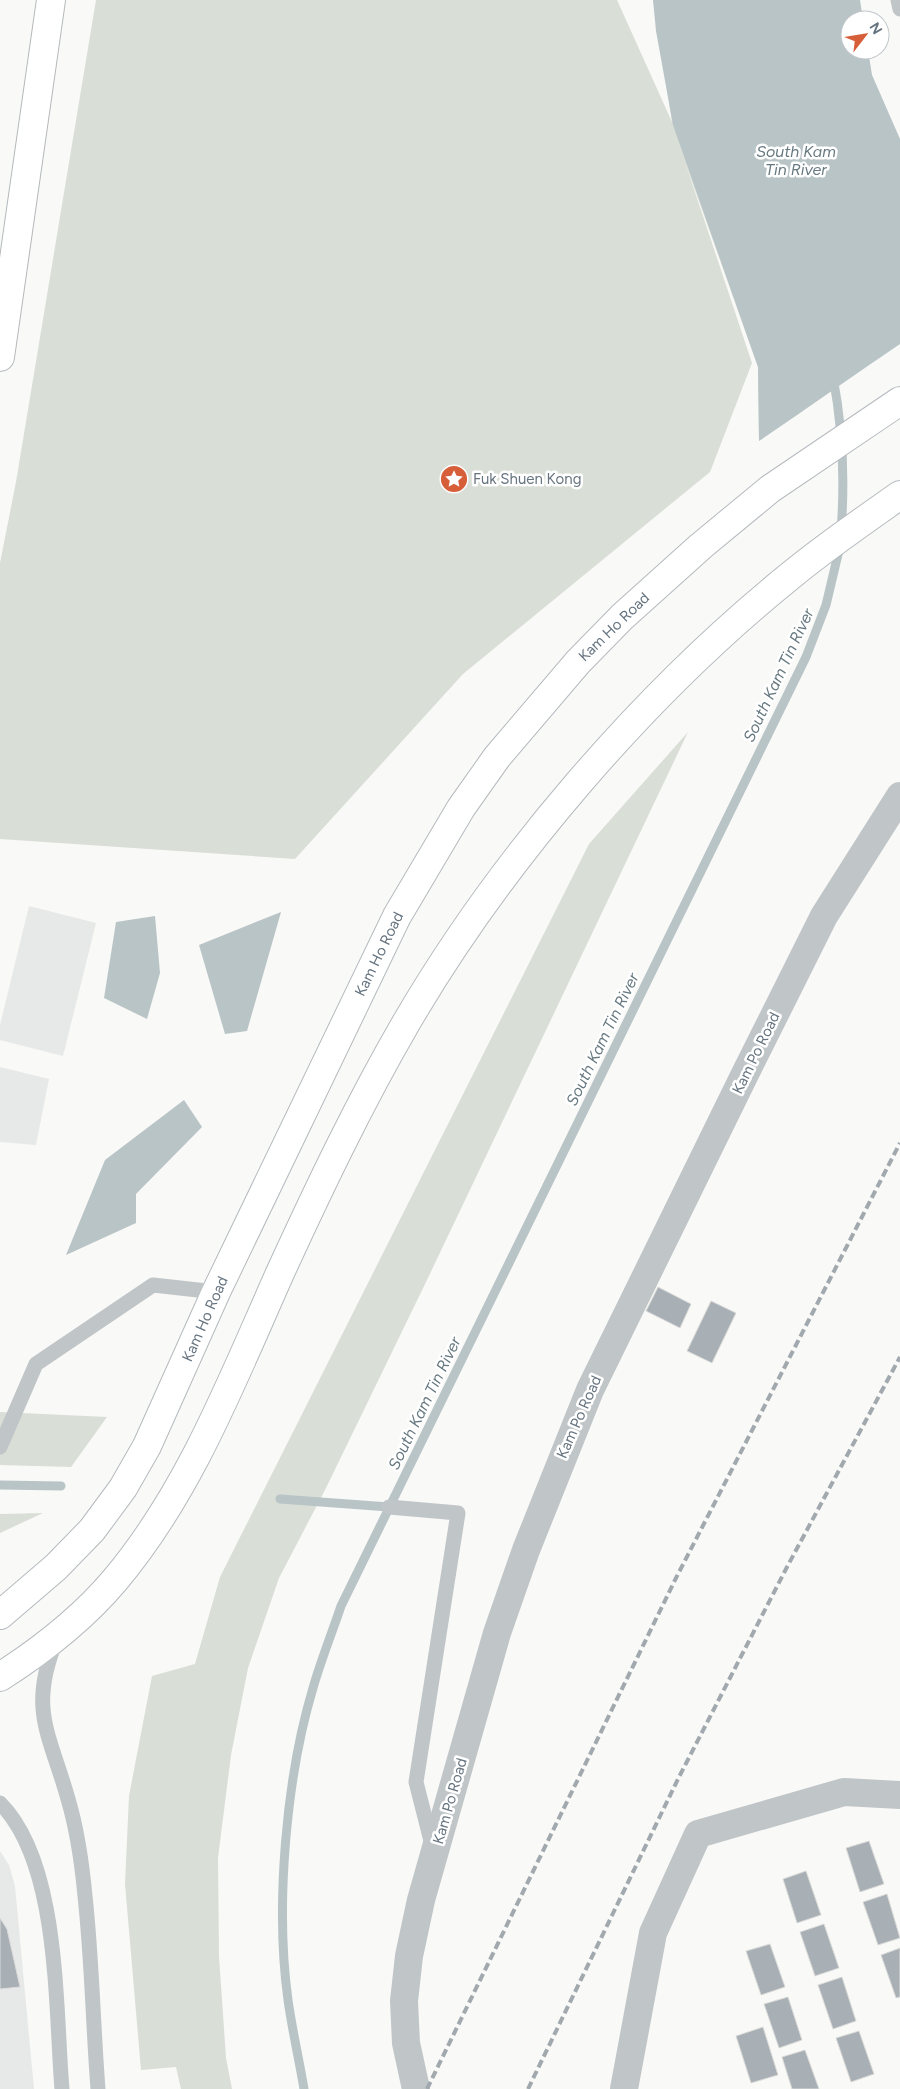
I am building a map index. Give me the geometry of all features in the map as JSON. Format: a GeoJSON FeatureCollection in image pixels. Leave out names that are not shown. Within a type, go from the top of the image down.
{"type":"FeatureCollection","features":[{"type":"Feature","properties":{"kind":"main road"},"geometry":{"type":"LineString","coordinates":[[0,357],[51,0]]}},
{"type":"Feature","properties":{"kind":"main road","name":"Kam Ho Road"},"geometry":{"type":"LineString","coordinates":[[0,1615],[56,1568],[92,1530],[123,1488],[147,1446],[216,1292],[397,916],[461,808],[536,708],[622,617],[700,546],[770,489],[900,401]]}},
{"type":"Feature","properties":{"kind":"main road"},"geometry":{"type":"LineString","coordinates":[[0,1677],[59,1635],[113,1583],[137,1552],[181,1486],[330,1164],[408,1021],[451,953],[518,858],[605,754],[720,636],[819,553],[900,495]]}},
{"type":"Feature","properties":{"kind":"street","name":"Kam Po Road"},"geometry":{"type":"LineString","coordinates":[[416,2089],[406,2043],[404,2001],[410,1956],[422,1900],[497,1633],[559,1464],[590,1390],[824,916],[900,796]]}},
{"type":"Feature","properties":{"kind":"street"},"geometry":{"type":"LineString","coordinates":[[624,2089],[653,1933],[698,1834],[844,1792],[900,1795]]}},
{"type":"Feature","properties":{"kind":"lane"},"geometry":{"type":"LineString","coordinates":[[898,0],[900,9]]}},
{"type":"Feature","properties":{"kind":"lane"},"geometry":{"type":"LineString","coordinates":[[0,1447],[36,1364],[153,1285],[216,1292]]}},
{"type":"Feature","properties":{"kind":"lane"},"geometry":{"type":"LineString","coordinates":[[389,1507],[458,1513],[416,1782],[435,1854]]}},
{"type":"Feature","properties":{"kind":"lane"},"geometry":{"type":"LineString","coordinates":[[59,1635],[49,1658],[42,1704],[49,1744],[69,1800],[85,1895],[98,2089]]}},
{"type":"Feature","properties":{"kind":"lane"},"geometry":{"type":"LineString","coordinates":[[0,1803],[21,1829],[39,1873],[46,1905],[50,1933],[62,2089]]}},
{"type":"Feature","properties":{"kind":"shaded area"},"geometry":{"type":"Polygon","coordinates":[[[96,0],[617,0],[672,122],[653,0],[794,218],[759,441],[758,367],[685,162],[752,363],[710,472],[463,674],[295,859],[0,839],[0,563],[16,482],[96,0]]]}},
{"type":"Feature","properties":{"kind":"shaded area"},"geometry":{"type":"Polygon","coordinates":[[[688,732],[426,1282],[326,1488],[279,1578],[248,1668],[231,1755],[218,1858],[219,1956],[226,2058],[232,2089],[181,2089],[176,2067],[141,2070],[125,1884],[129,1796],[152,1676],[195,1664],[220,1577],[589,844],[688,732]]]}},
{"type":"Feature","properties":{"kind":"shaded area"},"geometry":{"type":"Polygon","coordinates":[[[29,906],[96,923],[63,1056],[0,1040],[0,1025],[29,906]]]}},
{"type":"Feature","properties":{"kind":"shaded area"},"geometry":{"type":"Polygon","coordinates":[[[0,1067],[49,1079],[36,1145],[0,1142],[0,1067]]]}},
{"type":"Feature","properties":{"kind":"shaded area"},"geometry":{"type":"Polygon","coordinates":[[[0,1412],[107,1417],[71,1467],[0,1465],[0,1412]]]}},
{"type":"Feature","properties":{"kind":"shaded area"},"geometry":{"type":"Polygon","coordinates":[[[43,1513],[0,1533],[0,1514],[43,1513]]]}},
{"type":"Feature","properties":{"kind":"shaded area"},"geometry":{"type":"Polygon","coordinates":[[[0,1851],[9,1865],[15,1886],[34,2089],[0,2089],[0,1851]]]}},
{"type":"Feature","properties":{"kind":"water","name":"South Kam Tin River"},"geometry":{"type":"Polygon","coordinates":[[[653,0],[860,0],[862,10],[840,10],[840,60],[870,60],[872,75],[900,139],[900,344],[759,441],[758,367],[673,125],[656,31],[653,0]]]}},
{"type":"Feature","properties":{"kind":"water"},"geometry":{"type":"Polygon","coordinates":[[[281,912],[247,1031],[225,1034],[199,945],[281,912]]]}},
{"type":"Feature","properties":{"kind":"water"},"geometry":{"type":"Polygon","coordinates":[[[155,916],[160,973],[147,1019],[104,998],[116,922],[155,916]]]}},
{"type":"Feature","properties":{"kind":"water"},"geometry":{"type":"Polygon","coordinates":[[[184,1100],[202,1127],[136,1194],[136,1223],[66,1255],[105,1160],[184,1100]]]}},
{"type":"Feature","properties":{"kind":"building"},"geometry":{"type":"Polygon","coordinates":[[[658,1287],[691,1304],[680,1328],[646,1311],[658,1287]]]}},
{"type":"Feature","properties":{"kind":"building"},"geometry":{"type":"Polygon","coordinates":[[[711,1301],[736,1313],[712,1363],[687,1351],[711,1301]]]}},
{"type":"Feature","properties":{"kind":"building"},"geometry":{"type":"Polygon","coordinates":[[[869,1841],[884,1884],[860,1892],[846,1848],[869,1841]]]}},
{"type":"Feature","properties":{"kind":"building"},"geometry":{"type":"Polygon","coordinates":[[[806,1871],[821,1915],[797,1923],[783,1879],[806,1871]]]}},
{"type":"Feature","properties":{"kind":"building"},"geometry":{"type":"Polygon","coordinates":[[[887,1894],[900,1938],[878,1945],[863,1902],[887,1894]]]}},
{"type":"Feature","properties":{"kind":"building"},"geometry":{"type":"Polygon","coordinates":[[[0,1918],[7,1929],[20,1987],[0,1989],[0,1918]]]}},
{"type":"Feature","properties":{"kind":"building"},"geometry":{"type":"Polygon","coordinates":[[[824,1924],[839,1968],[815,1976],[800,1932],[824,1924]]]}},
{"type":"Feature","properties":{"kind":"building"},"geometry":{"type":"Polygon","coordinates":[[[770,1944],[785,1987],[761,1995],[746,1951],[770,1944]]]}},
{"type":"Feature","properties":{"kind":"building"},"geometry":{"type":"Polygon","coordinates":[[[900,1948],[900,1997],[896,1998],[881,1955],[900,1948]]]}},
{"type":"Feature","properties":{"kind":"building"},"geometry":{"type":"Polygon","coordinates":[[[842,1977],[856,2021],[833,2029],[818,1985],[842,1977]]]}},
{"type":"Feature","properties":{"kind":"building"},"geometry":{"type":"Polygon","coordinates":[[[788,1997],[802,2040],[779,2048],[764,2004],[788,1997]]]}},
{"type":"Feature","properties":{"kind":"building"},"geometry":{"type":"Polygon","coordinates":[[[763,2027],[778,2075],[751,2083],[736,2036],[763,2027]]]}},
{"type":"Feature","properties":{"kind":"building"},"geometry":{"type":"Polygon","coordinates":[[[859,2031],[874,2074],[851,2082],[836,2038],[859,2031]]]}},
{"type":"Feature","properties":{"kind":"building"},"geometry":{"type":"Polygon","coordinates":[[[805,2050],[819,2089],[792,2089],[782,2057],[805,2050]]]}},
{"type":"Feature","properties":{"kind":"waterway","name":"South Kam Tin River"},"geometry":{"type":"LineString","coordinates":[[833,377],[842,454],[841,531]]}},
{"type":"Feature","properties":{"kind":"waterway","name":"South Kam Tin River"},"geometry":{"type":"LineString","coordinates":[[304,2089],[288,2000],[284,1963],[283,1884],[290,1801],[296,1762],[304,1723],[323,1657],[341,1606],[806,657],[826,605],[840,546]]}},
{"type":"Feature","properties":{"kind":"waterway"},"geometry":{"type":"LineString","coordinates":[[0,1485],[61,1486]]}},
{"type":"Feature","properties":{"kind":"waterway"},"geometry":{"type":"LineString","coordinates":[[280,1499],[389,1507]]}},
{"type":"Feature","properties":{"kind":"railway"},"geometry":{"type":"LineString","coordinates":[[427,2089],[676,1578],[900,1143]]}},
{"type":"Feature","properties":{"kind":"railway"},"geometry":{"type":"LineString","coordinates":[[528,2089],[678,1779],[787,1567],[900,1357]]}},
{"type":"Feature","properties":{"kind":"place","name":"Fuk Shuen Kong"},"geometry":{"type":"Point","coordinates":[454,479]}}]}
